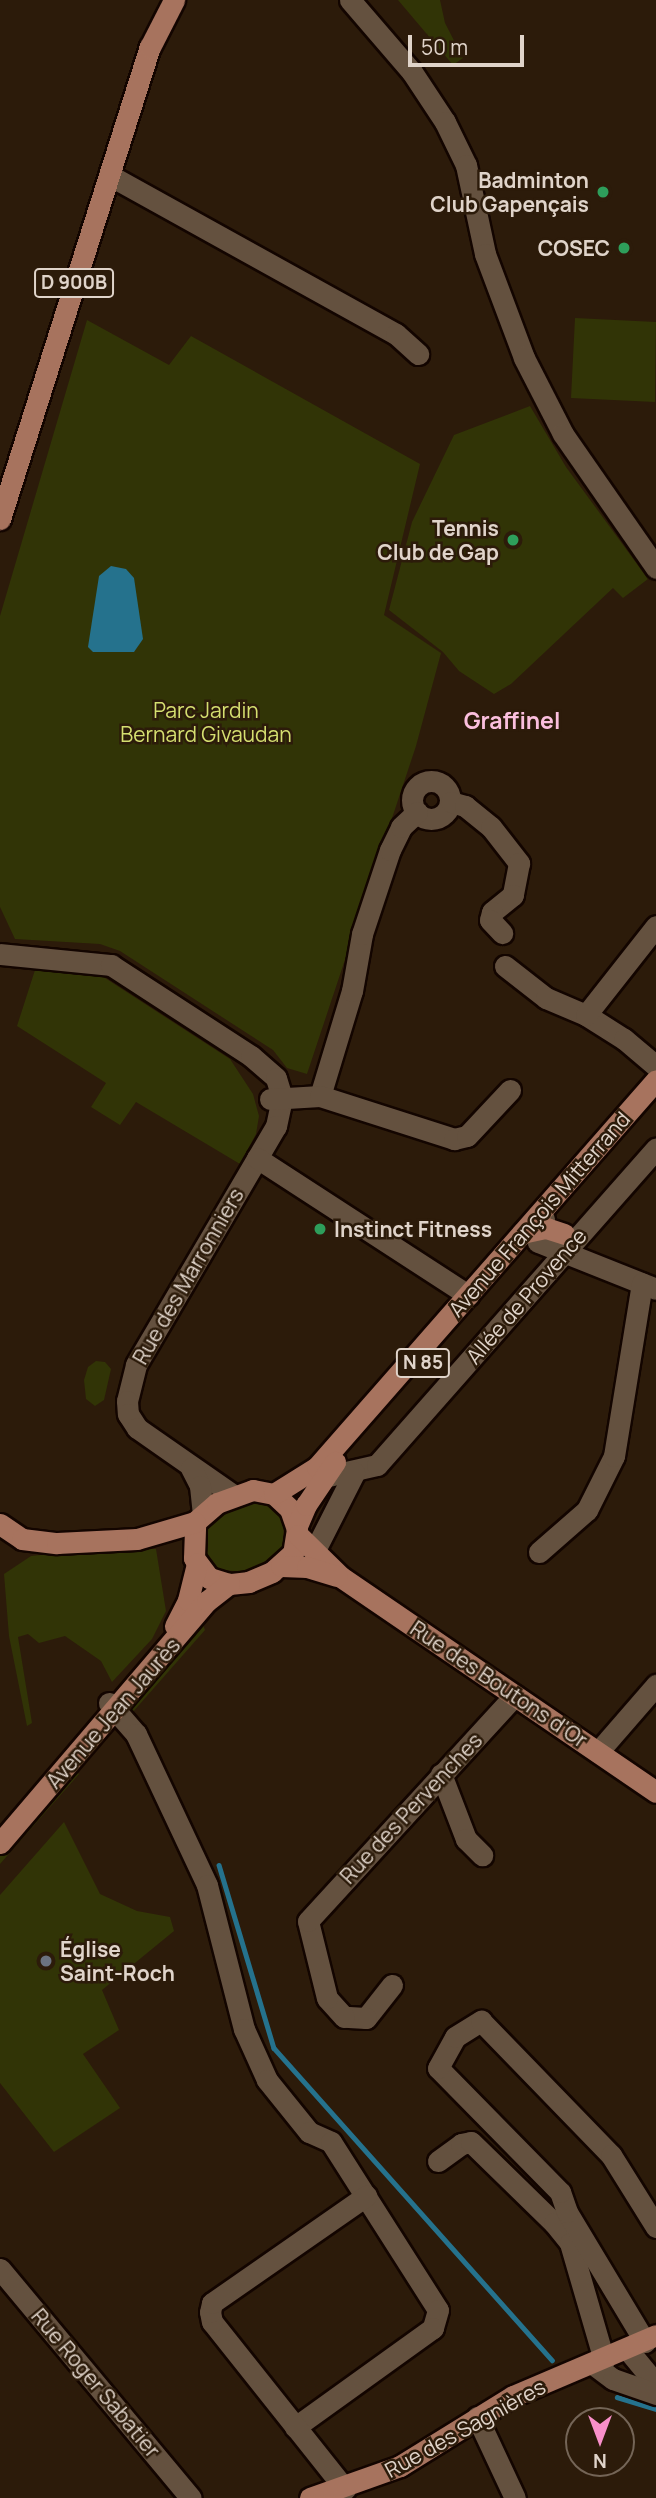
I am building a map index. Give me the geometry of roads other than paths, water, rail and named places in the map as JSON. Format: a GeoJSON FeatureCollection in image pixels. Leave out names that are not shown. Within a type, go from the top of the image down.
{"type":"FeatureCollection","features":[{"type":"Feature","properties":{"kind":"main road","name":"D 900B"},"geometry":{"type":"LineString","coordinates":[[150,47],[156,0]]}},
{"type":"Feature","properties":{"kind":"main road","name":"D 900B"},"geometry":{"type":"LineString","coordinates":[[0,519],[150,47],[174,0]]}},
{"type":"Feature","properties":{"kind":"main road","name":"Avenue François Mitterrand"},"geometry":{"type":"LineString","coordinates":[[297,1531],[324,1476],[548,1237],[559,1202],[656,1080]]}},
{"type":"Feature","properties":{"kind":"main road","name":"Avenue François Mitterrand"},"geometry":{"type":"LineString","coordinates":[[559,1202],[656,1097]]}},
{"type":"Feature","properties":{"kind":"main road"},"geometry":{"type":"LineString","coordinates":[[548,1237],[559,1202]]}},
{"type":"Feature","properties":{"kind":"main road","name":"Avenue François Mitterrand"},"geometry":{"type":"LineString","coordinates":[[274,1494],[317,1467],[468,1295],[548,1237]]}},
{"type":"Feature","properties":{"kind":"main road"},"geometry":{"type":"LineString","coordinates":[[0,1524],[32,1542],[137,1539],[199,1518],[233,1495],[253,1490],[274,1494],[290,1508],[297,1531],[293,1553],[281,1566],[249,1581],[229,1584],[209,1578],[195,1560],[137,1539]]}},
{"type":"Feature","properties":{"kind":"main road"},"geometry":{"type":"LineString","coordinates":[[195,1560],[199,1518]]}},
{"type":"Feature","properties":{"kind":"main road","name":"Rue des Boutons d'Or"},"geometry":{"type":"LineString","coordinates":[[297,1531],[314,1552],[341,1577],[656,1792]]}},
{"type":"Feature","properties":{"kind":"main road","name":"Avenue Jean Jaurès"},"geometry":{"type":"LineString","coordinates":[[0,1843],[183,1614],[195,1560]]}},
{"type":"Feature","properties":{"kind":"main road","name":"Rue des Boutons d'Or"},"geometry":{"type":"LineString","coordinates":[[281,1566],[307,1567],[341,1577]]}},
{"type":"Feature","properties":{"kind":"main road","name":"Avenue Jean Jaurès"},"geometry":{"type":"LineString","coordinates":[[0,1829],[207,1601],[229,1584]]}},
{"type":"Feature","properties":{"kind":"main road","name":"Rue des Sagnières"},"geometry":{"type":"LineString","coordinates":[[310,2498],[345,2489],[400,2466],[477,2417],[536,2385],[599,2362],[643,2342]]}},
{"type":"Feature","properties":{"kind":"street"},"geometry":{"type":"LineString","coordinates":[[335,0],[364,20]]}},
{"type":"Feature","properties":{"kind":"street"},"geometry":{"type":"LineString","coordinates":[[350,0],[364,20],[412,72],[445,122],[466,165],[485,254],[508,323],[545,401],[656,568]]}},
{"type":"Feature","properties":{"kind":"street"},"geometry":{"type":"LineString","coordinates":[[108,175],[397,334],[418,354]]}},
{"type":"Feature","properties":{"kind":"street"},"geometry":{"type":"LineString","coordinates":[[613,507],[656,555]]}},
{"type":"Feature","properties":{"kind":"street"},"geometry":{"type":"LineString","coordinates":[[417,812],[412,798],[426,782],[446,788],[451,802]]}},
{"type":"Feature","properties":{"kind":"street"},"geometry":{"type":"LineString","coordinates":[[417,812],[437,818],[451,802]]}},
{"type":"Feature","properties":{"kind":"street"},"geometry":{"type":"LineString","coordinates":[[451,802],[465,806],[491,827],[519,863],[513,895],[492,912],[490,920],[502,933]]}},
{"type":"Feature","properties":{"kind":"street"},"geometry":{"type":"LineString","coordinates":[[320,1096],[352,991],[362,934],[390,850],[401,827],[417,812]]}},
{"type":"Feature","properties":{"kind":"street"},"geometry":{"type":"LineString","coordinates":[[586,1015],[656,926]]}},
{"type":"Feature","properties":{"kind":"street"},"geometry":{"type":"LineString","coordinates":[[5,957],[88,959],[111,965],[241,1050],[275,1098],[320,1096],[454,1139],[467,1136],[510,1090]]}},
{"type":"Feature","properties":{"kind":"street"},"geometry":{"type":"LineString","coordinates":[[505,966],[547,998],[586,1015],[656,1066]]}},
{"type":"Feature","properties":{"kind":"street","name":"Rue des Marronniers"},"geometry":{"type":"LineString","coordinates":[[233,1495],[137,1428],[128,1414],[130,1384],[136,1365],[260,1151],[275,1098]]}},
{"type":"Feature","properties":{"kind":"street","name":"Allée de Provence"},"geometry":{"type":"LineString","coordinates":[[324,1476],[354,1473],[377,1465],[548,1237],[656,1148]]}},
{"type":"Feature","properties":{"kind":"street"},"geometry":{"type":"LineString","coordinates":[[260,1151],[468,1295]]}},
{"type":"Feature","properties":{"kind":"street"},"geometry":{"type":"LineString","coordinates":[[539,1552],[587,1510],[614,1455],[649,1286],[593,1262],[548,1237]]}},
{"type":"Feature","properties":{"kind":"street"},"geometry":{"type":"LineString","coordinates":[[191,1468],[200,1486],[199,1518]]}},
{"type":"Feature","properties":{"kind":"street"},"geometry":{"type":"LineString","coordinates":[[314,1552],[354,1473]]}},
{"type":"Feature","properties":{"kind":"street"},"geometry":{"type":"LineString","coordinates":[[598,1752],[656,1685]]}},
{"type":"Feature","properties":{"kind":"street","name":"Rue des Pervenches"},"geometry":{"type":"LineString","coordinates":[[392,1985],[366,2018],[344,2017],[327,1998],[308,1921],[515,1695]]}},
{"type":"Feature","properties":{"kind":"street"},"geometry":{"type":"LineString","coordinates":[[112,1706],[140,1742],[207,1885],[244,2029],[267,2080],[309,2132],[331,2142],[434,2299],[436,2320],[433,2328],[295,2427]]}},
{"type":"Feature","properties":{"kind":"street"},"geometry":{"type":"LineString","coordinates":[[441,1774],[466,1839],[482,1855]]}},
{"type":"Feature","properties":{"kind":"street"},"geometry":{"type":"LineString","coordinates":[[656,2227],[611,2155],[481,2021],[455,2037],[438,2068],[560,2192],[567,2212],[643,2342],[656,2384]]}},
{"type":"Feature","properties":{"kind":"street"},"geometry":{"type":"LineString","coordinates":[[438,2161],[471,2142],[554,2223],[570,2243],[599,2362],[613,2379],[656,2394]]}},
{"type":"Feature","properties":{"kind":"street"},"geometry":{"type":"LineString","coordinates":[[345,2489],[212,2322],[212,2304],[366,2196]]}},
{"type":"Feature","properties":{"kind":"street","name":"Rue Roger Sabatier"},"geometry":{"type":"LineString","coordinates":[[0,2269],[191,2498]]}},
{"type":"Feature","properties":{"kind":"street"},"geometry":{"type":"LineString","coordinates":[[477,2417],[515,2498]]}},
{"type":"Feature","properties":{"kind":"water"},"geometry":{"type":"Polygon","coordinates":[[[111,566],[126,569],[134,578],[143,639],[134,652],[93,652],[88,647],[99,576],[111,566]]]}},
{"type":"Feature","properties":{"kind":"waterway"},"geometry":{"type":"LineString","coordinates":[[219,1865],[274,2048],[552,2360]]}},
{"type":"Feature","properties":{"kind":"waterway"},"geometry":{"type":"LineString","coordinates":[[617,2397],[656,2409]]}},
{"type":"Feature","properties":{"kind":"place","name":"Badminton Club Gapençais"},"geometry":{"type":"Point","coordinates":[603,192]}},
{"type":"Feature","properties":{"kind":"place","name":"COSEC"},"geometry":{"type":"Point","coordinates":[624,248]}},
{"type":"Feature","properties":{"kind":"place","name":"Tennis Club de Gap"},"geometry":{"type":"Point","coordinates":[513,540]}},
{"type":"Feature","properties":{"kind":"place","name":"Instinct Fitness"},"geometry":{"type":"Point","coordinates":[320,1229]}},
{"type":"Feature","properties":{"kind":"place","name":"Église Saint-Roch"},"geometry":{"type":"Point","coordinates":[46,1961]}},
{"type":"Feature","properties":{"kind":"district","name":"Graffinel"},"geometry":{"type":"Point","coordinates":[512,720]}},
{"type":"Feature","properties":{"kind":"park label","name":"Parc Jardin Bernard Givaudan"},"geometry":{"type":"Point","coordinates":[206,722]}}]}
